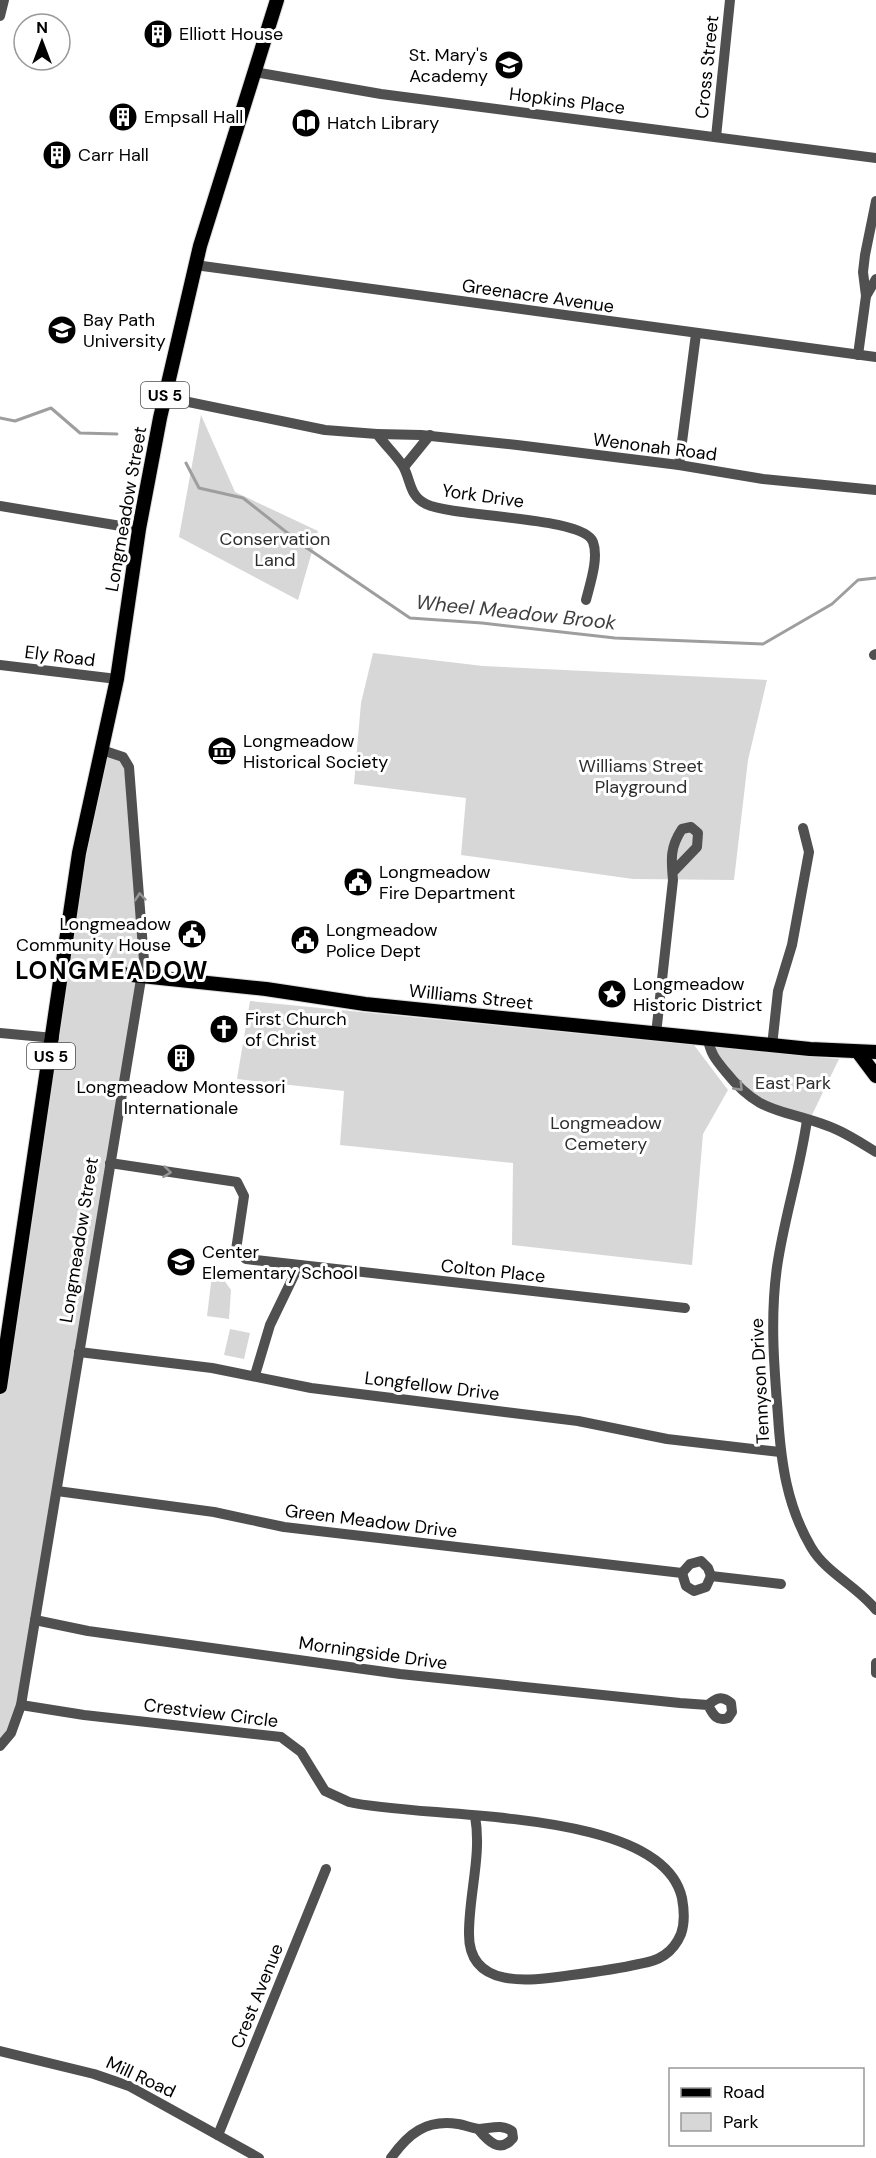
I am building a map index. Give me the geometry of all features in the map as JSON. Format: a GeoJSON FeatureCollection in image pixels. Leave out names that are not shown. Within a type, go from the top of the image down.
{"type":"FeatureCollection","features":[{"type":"Feature","properties":{"kind":"main road","name":"Longmeadow Street"},"geometry":{"type":"LineString","coordinates":[[0,1387],[54,1038],[79,853],[117,679],[139,529],[164,397],[195,265],[278,0]]}},
{"type":"Feature","properties":{"kind":"main road","name":"Williams Street"},"geometry":{"type":"LineString","coordinates":[[64,968],[266,989],[365,1005],[772,1046],[876,1052]]}},
{"type":"Feature","properties":{"kind":"main road"},"geometry":{"type":"LineString","coordinates":[[858,1052],[876,1076]]}},
{"type":"Feature","properties":{"kind":"street"},"geometry":{"type":"LineString","coordinates":[[0,16],[4,0]]}},
{"type":"Feature","properties":{"kind":"street","name":"Cross Street"},"geometry":{"type":"LineString","coordinates":[[716,137],[730,0]]}},
{"type":"Feature","properties":{"kind":"street","name":"Hopkins Place"},"geometry":{"type":"LineString","coordinates":[[254,72],[381,94],[876,158]]}},
{"type":"Feature","properties":{"kind":"street"},"geometry":{"type":"LineString","coordinates":[[858,355],[866,296],[864,261],[876,201]]}},
{"type":"Feature","properties":{"kind":"street","name":"Greenacre Avenue"},"geometry":{"type":"LineString","coordinates":[[195,265],[876,357]]}},
{"type":"Feature","properties":{"kind":"street"},"geometry":{"type":"LineString","coordinates":[[866,296],[876,279]]}},
{"type":"Feature","properties":{"kind":"street"},"geometry":{"type":"LineString","coordinates":[[679,465],[696,334]]}},
{"type":"Feature","properties":{"kind":"street"},"geometry":{"type":"LineString","coordinates":[[164,397],[325,430],[377,434]]}},
{"type":"Feature","properties":{"kind":"street","name":"Wenonah Road"},"geometry":{"type":"LineString","coordinates":[[377,434],[430,435],[679,465],[772,480],[876,490]]}},
{"type":"Feature","properties":{"kind":"street","name":"York Drive"},"geometry":{"type":"LineString","coordinates":[[377,434],[404,467],[413,492],[422,501],[433,506],[549,523],[589,535],[593,542],[594,558],[586,600]]}},
{"type":"Feature","properties":{"kind":"street"},"geometry":{"type":"LineString","coordinates":[[404,467],[430,435]]}},
{"type":"Feature","properties":{"kind":"street"},"geometry":{"type":"LineString","coordinates":[[0,506],[139,529]]}},
{"type":"Feature","properties":{"kind":"street","name":"Ely Road"},"geometry":{"type":"LineString","coordinates":[[0,666],[117,679]]}},
{"type":"Feature","properties":{"kind":"street","name":"Longmeadow Street"},"geometry":{"type":"LineString","coordinates":[[0,1746],[11,1733],[21,1705],[142,976],[144,943],[129,767],[123,758],[102,750]]}},
{"type":"Feature","properties":{"kind":"street"},"geometry":{"type":"LineString","coordinates":[[772,1046],[778,991],[792,945],[809,852],[803,828]]}},
{"type":"Feature","properties":{"kind":"street"},"geometry":{"type":"LineString","coordinates":[[656,1034],[673,872]]}},
{"type":"Feature","properties":{"kind":"street"},"geometry":{"type":"LineString","coordinates":[[0,1033],[54,1038]]}},
{"type":"Feature","properties":{"kind":"street"},"geometry":{"type":"LineString","coordinates":[[708,1039],[710,1052],[752,1100],[774,1111],[828,1126],[876,1152]]}},
{"type":"Feature","properties":{"kind":"street","name":"Tennyson Drive"},"geometry":{"type":"LineString","coordinates":[[807,1120],[779,1253],[774,1292],[772,1358],[780,1452],[788,1493],[811,1547],[876,1610]]}},
{"type":"Feature","properties":{"kind":"street","name":"Colton Place"},"geometry":{"type":"LineString","coordinates":[[110,1164],[231,1180],[240,1185],[244,1196],[236,1242],[238,1254],[251,1260],[685,1308]]}},
{"type":"Feature","properties":{"kind":"street"},"geometry":{"type":"LineString","coordinates":[[255,1375],[270,1325],[299,1265]]}},
{"type":"Feature","properties":{"kind":"street","name":"Longfellow Drive"},"geometry":{"type":"LineString","coordinates":[[79,1352],[255,1375],[311,1388],[578,1421],[668,1439],[780,1452]]}},
{"type":"Feature","properties":{"kind":"street","name":"Green Meadow Drive"},"geometry":{"type":"LineString","coordinates":[[57,1491],[206,1511],[303,1530],[682,1573],[690,1564],[701,1561],[708,1568],[711,1576],[782,1584]]}},
{"type":"Feature","properties":{"kind":"street"},"geometry":{"type":"LineString","coordinates":[[682,1573],[685,1584],[694,1591],[706,1587],[711,1576]]}},
{"type":"Feature","properties":{"kind":"street","name":"Morningside Drive"},"geometry":{"type":"LineString","coordinates":[[35,1620],[81,1630],[374,1671],[708,1705]]}},
{"type":"Feature","properties":{"kind":"street"},"geometry":{"type":"LineString","coordinates":[[876,1663],[876,1673]]}},
{"type":"Feature","properties":{"kind":"street","name":"Crestview Circle"},"geometry":{"type":"LineString","coordinates":[[21,1705],[84,1715],[281,1737],[301,1752],[325,1791],[349,1802],[476,1816],[582,1829],[642,1852],[665,1869],[678,1887],[683,1905],[683,1922],[677,1940],[661,1959],[618,1968],[535,1980],[501,1977],[488,1972],[474,1956],[469,1938],[478,1844],[476,1816]]}},
{"type":"Feature","properties":{"kind":"street","name":"Crest Avenue"},"geometry":{"type":"LineString","coordinates":[[218,2135],[326,1869]]}},
{"type":"Feature","properties":{"kind":"street","name":"Mill Road"},"geometry":{"type":"LineString","coordinates":[[0,2051],[111,2079],[146,2094],[259,2158]]}},
{"type":"Feature","properties":{"kind":"street"},"geometry":{"type":"LineString","coordinates":[[391,2158],[406,2139],[426,2125],[454,2123],[478,2129]]}},
{"type":"Feature","properties":{"kind":"green space","name":"Conservation Land"},"geometry":{"type":"Polygon","coordinates":[[[201,415],[235,492],[318,531],[298,600],[179,537],[201,415]]]}},
{"type":"Feature","properties":{"kind":"green space","name":"Williams Street Playground"},"geometry":{"type":"Polygon","coordinates":[[[373,653],[483,666],[767,680],[748,760],[734,880],[633,879],[461,855],[466,798],[354,784],[361,703],[373,653]]]}},
{"type":"Feature","properties":{"kind":"green space"},"geometry":{"type":"Polygon","coordinates":[[[102,750],[123,757],[144,943],[21,1705],[0,1746],[0,1387],[102,750]]]}},
{"type":"Feature","properties":{"kind":"green space","name":"Longmeadow Cemetery"},"geometry":{"type":"Polygon","coordinates":[[[250,1001],[694,1045],[728,1090],[703,1134],[692,1265],[512,1245],[513,1163],[340,1145],[344,1091],[237,1079],[250,1001]]]}},
{"type":"Feature","properties":{"kind":"green space","name":"East Park"},"geometry":{"type":"Polygon","coordinates":[[[716,1047],[839,1059],[811,1117],[753,1097],[714,1052],[716,1047]]]}},
{"type":"Feature","properties":{"kind":"green space"},"geometry":{"type":"Polygon","coordinates":[[[212,1275],[221,1276],[231,1290],[229,1319],[207,1316],[212,1275]]]}},
{"type":"Feature","properties":{"kind":"green space"},"geometry":{"type":"Polygon","coordinates":[[[230,1329],[250,1333],[244,1359],[224,1355],[230,1329]]]}},
{"type":"Feature","properties":{"kind":"waterway","name":"Wheel Meadow Brook"},"geometry":{"type":"LineString","coordinates":[[0,418],[15,421],[51,408],[80,433],[117,434]]}},
{"type":"Feature","properties":{"kind":"waterway","name":"Wheel Meadow Brook"},"geometry":{"type":"LineString","coordinates":[[186,463],[199,488],[243,498],[304,546],[410,618],[482,623],[615,638],[763,644],[832,604],[858,580],[876,578]]}},
{"type":"Feature","properties":{"kind":"place","name":"Elliott House"},"geometry":{"type":"Point","coordinates":[158,34]}},
{"type":"Feature","properties":{"kind":"place","name":"St. Mary's Academy"},"geometry":{"type":"Point","coordinates":[509,65]}},
{"type":"Feature","properties":{"kind":"place","name":"Empsall Hall"},"geometry":{"type":"Point","coordinates":[123,117]}},
{"type":"Feature","properties":{"kind":"place","name":"Hatch Library"},"geometry":{"type":"Point","coordinates":[306,123]}},
{"type":"Feature","properties":{"kind":"place","name":"Carr Hall"},"geometry":{"type":"Point","coordinates":[57,155]}},
{"type":"Feature","properties":{"kind":"place","name":"Bay Path University"},"geometry":{"type":"Point","coordinates":[62,330]}},
{"type":"Feature","properties":{"kind":"place","name":"Longmeadow Historical Society"},"geometry":{"type":"Point","coordinates":[222,751]}},
{"type":"Feature","properties":{"kind":"place","name":"Longmeadow Fire Department"},"geometry":{"type":"Point","coordinates":[358,882]}},
{"type":"Feature","properties":{"kind":"place","name":"Longmeadow Community House"},"geometry":{"type":"Point","coordinates":[192,934]}},
{"type":"Feature","properties":{"kind":"place","name":"Longmeadow Police Dept"},"geometry":{"type":"Point","coordinates":[305,940]}},
{"type":"Feature","properties":{"kind":"place","name":"Longmeadow Historic District"},"geometry":{"type":"Point","coordinates":[612,994]}},
{"type":"Feature","properties":{"kind":"place","name":"First Church of Christ"},"geometry":{"type":"Point","coordinates":[224,1029]}},
{"type":"Feature","properties":{"kind":"place","name":"Longmeadow Montessori Internationale"},"geometry":{"type":"Point","coordinates":[181,1058]}},
{"type":"Feature","properties":{"kind":"place","name":"Center Elementary School"},"geometry":{"type":"Point","coordinates":[181,1262]}},
{"type":"Feature","properties":{"kind":"district","name":"LONGMEADOW"},"geometry":{"type":"Point","coordinates":[112,971]}}]}
